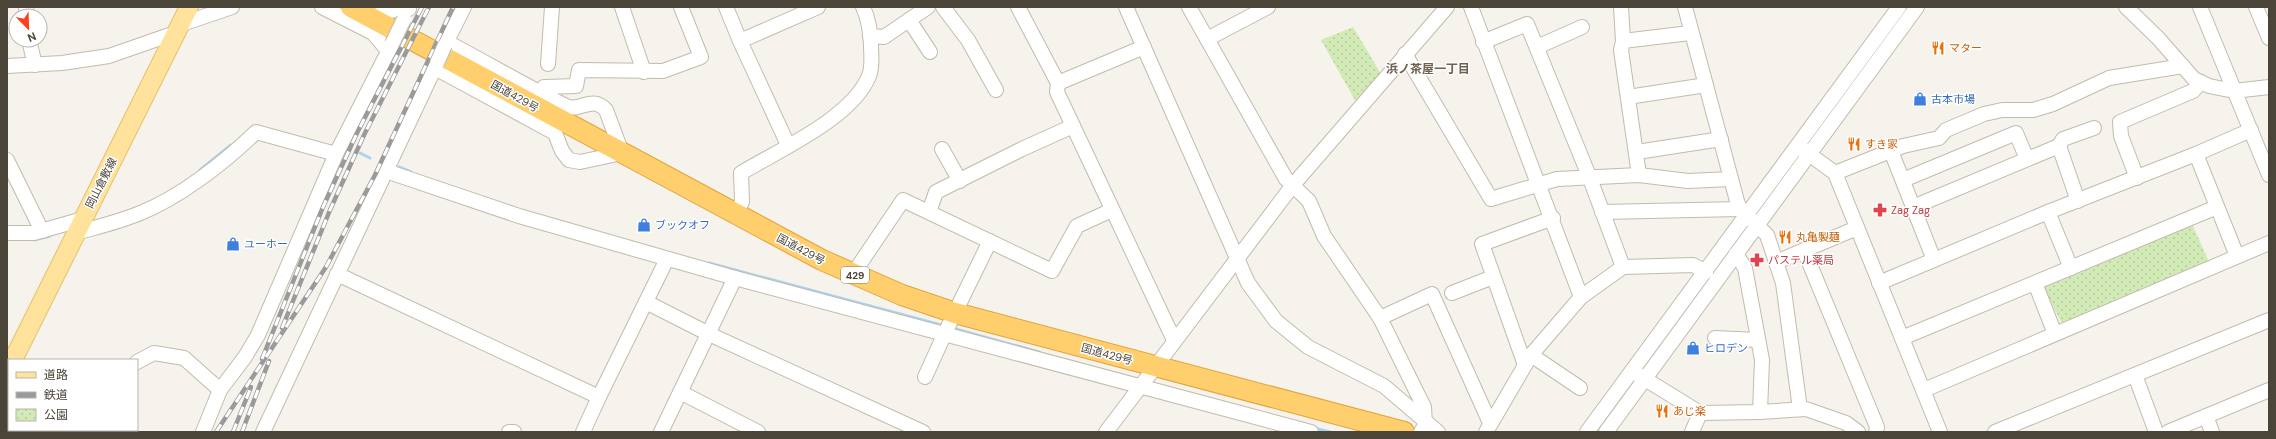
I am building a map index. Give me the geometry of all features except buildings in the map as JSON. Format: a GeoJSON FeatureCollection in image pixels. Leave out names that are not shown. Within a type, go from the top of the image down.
{"type":"FeatureCollection","features":[{"type":"Feature","properties":{"kind":"highway","name":"国道429号"},"geometry":{"type":"LineString","coordinates":[[351,7],[822,260],[902,295],[949,325],[1145,379],[1404,432]]}},
{"type":"Feature","properties":{"kind":"main road","name":"岡山倉敷線"},"geometry":{"type":"LineString","coordinates":[[14,359],[189,7]]}},
{"type":"Feature","properties":{"kind":"street"},"geometry":{"type":"LineString","coordinates":[[7,66],[35,65],[109,56],[232,7]]}},
{"type":"Feature","properties":{"kind":"street"},"geometry":{"type":"LineString","coordinates":[[322,7],[373,33],[390,47]]}},
{"type":"Feature","properties":{"kind":"street"},"geometry":{"type":"LineString","coordinates":[[203,432],[220,390],[246,357],[258,335],[336,154],[408,12],[389,11],[382,7]]}},
{"type":"Feature","properties":{"kind":"street"},"geometry":{"type":"LineString","coordinates":[[264,432],[337,274],[464,7]]}},
{"type":"Feature","properties":{"kind":"street"},"geometry":{"type":"LineString","coordinates":[[548,64],[552,7]]}},
{"type":"Feature","properties":{"kind":"street"},"geometry":{"type":"LineString","coordinates":[[622,7],[644,72]]}},
{"type":"Feature","properties":{"kind":"street"},"geometry":{"type":"LineString","coordinates":[[542,93],[544,86],[576,86],[578,70],[644,72],[663,71],[701,57],[681,7]]}},
{"type":"Feature","properties":{"kind":"street"},"geometry":{"type":"LineString","coordinates":[[726,7],[788,145]]}},
{"type":"Feature","properties":{"kind":"street"},"geometry":{"type":"LineString","coordinates":[[740,41],[818,7]]}},
{"type":"Feature","properties":{"kind":"street"},"geometry":{"type":"LineString","coordinates":[[735,214],[742,202],[741,173],[823,126],[849,105],[861,90],[869,76],[871,65],[869,20],[862,7]]}},
{"type":"Feature","properties":{"kind":"street"},"geometry":{"type":"LineString","coordinates":[[870,36],[884,37],[928,7]]}},
{"type":"Feature","properties":{"kind":"street"},"geometry":{"type":"LineString","coordinates":[[943,7],[968,40],[996,90]]}},
{"type":"Feature","properties":{"kind":"street"},"geometry":{"type":"LineString","coordinates":[[1018,7],[1058,83],[1057,92],[1174,340]]}},
{"type":"Feature","properties":{"kind":"street"},"geometry":{"type":"LineString","coordinates":[[1126,7],[1248,283],[1276,321],[1308,347],[1384,386],[1423,426],[1438,432]]}},
{"type":"Feature","properties":{"kind":"street"},"geometry":{"type":"LineString","coordinates":[[1190,7],[1286,179],[1309,202],[1324,236],[1380,318],[1424,407],[1423,426]]}},
{"type":"Feature","properties":{"kind":"street"},"geometry":{"type":"LineString","coordinates":[[1207,39],[1268,7]]}},
{"type":"Feature","properties":{"kind":"street"},"geometry":{"type":"LineString","coordinates":[[1106,432],[1292,185],[1447,7]]}},
{"type":"Feature","properties":{"kind":"street"},"geometry":{"type":"LineString","coordinates":[[1471,7],[1483,42],[1540,185],[1581,297]]}},
{"type":"Feature","properties":{"kind":"street"},"geometry":{"type":"LineString","coordinates":[[1621,7],[1623,41],[1621,50],[1637,152],[1639,175]]}},
{"type":"Feature","properties":{"kind":"street"},"geometry":{"type":"LineString","coordinates":[[1685,7],[1690,33],[1706,85],[1731,179],[1748,217],[1767,235],[1783,283],[1800,409]]}},
{"type":"Feature","properties":{"kind":"street"},"geometry":{"type":"LineString","coordinates":[[1804,150],[1899,7]]}},
{"type":"Feature","properties":{"kind":"street"},"geometry":{"type":"LineString","coordinates":[[1606,432],[1639,375],[1706,272],[1748,217],[1804,150],[1917,7]]}},
{"type":"Feature","properties":{"kind":"street"},"geometry":{"type":"LineString","coordinates":[[2126,7],[2194,79],[2208,86],[2234,91],[2269,87]]}},
{"type":"Feature","properties":{"kind":"street"},"geometry":{"type":"LineString","coordinates":[[2200,7],[2269,175]]}},
{"type":"Feature","properties":{"kind":"street"},"geometry":{"type":"LineString","coordinates":[[2256,7],[2269,38]]}},
{"type":"Feature","properties":{"kind":"street"},"geometry":{"type":"LineString","coordinates":[[909,20],[930,52]]}},
{"type":"Feature","properties":{"kind":"street"},"geometry":{"type":"LineString","coordinates":[[1483,42],[1527,24],[1589,176],[1623,267]]}},
{"type":"Feature","properties":{"kind":"street"},"geometry":{"type":"LineString","coordinates":[[1537,47],[1582,27]]}},
{"type":"Feature","properties":{"kind":"street"},"geometry":{"type":"LineString","coordinates":[[1623,41],[1690,33]]}},
{"type":"Feature","properties":{"kind":"street"},"geometry":{"type":"LineString","coordinates":[[436,66],[555,133],[562,151],[569,160],[580,162],[622,153],[606,110],[601,104],[593,103],[569,107],[446,44]]}},
{"type":"Feature","properties":{"kind":"street"},"geometry":{"type":"LineString","coordinates":[[1058,83],[1144,47]]}},
{"type":"Feature","properties":{"kind":"street"},"geometry":{"type":"LineString","coordinates":[[32,48],[35,65]]}},
{"type":"Feature","properties":{"kind":"street"},"geometry":{"type":"LineString","coordinates":[[1405,54],[1491,199],[1557,179],[1589,176],[1639,175],[1688,182],[1731,179]]}},
{"type":"Feature","properties":{"kind":"street"},"geometry":{"type":"LineString","coordinates":[[1835,173],[1891,151],[1939,138],[1946,130],[1984,114],[2002,110],[2033,110],[2053,104],[2109,78],[2183,66]]}},
{"type":"Feature","properties":{"kind":"street"},"geometry":{"type":"LineString","coordinates":[[2136,178],[2121,136],[2120,122],[2193,91],[2201,82]]}},
{"type":"Feature","properties":{"kind":"street"},"geometry":{"type":"LineString","coordinates":[[1628,97],[1706,85]]}},
{"type":"Feature","properties":{"kind":"street"},"geometry":{"type":"LineString","coordinates":[[580,162],[591,152],[591,137],[604,129],[606,110]]}},
{"type":"Feature","properties":{"kind":"street"},"geometry":{"type":"LineString","coordinates":[[929,212],[936,192],[1022,149],[1073,126]]}},
{"type":"Feature","properties":{"kind":"street"},"geometry":{"type":"LineString","coordinates":[[1913,207],[2059,146],[2063,139],[2094,128]]}},
{"type":"Feature","properties":{"kind":"street"},"geometry":{"type":"LineString","coordinates":[[1879,283],[2048,212],[2196,154],[2251,130]]}},
{"type":"Feature","properties":{"kind":"street"},"geometry":{"type":"LineString","coordinates":[[7,233],[42,231],[80,226],[138,214],[168,199],[209,172],[256,132],[336,154]]}},
{"type":"Feature","properties":{"kind":"street"},"geometry":{"type":"LineString","coordinates":[[1903,180],[2016,133],[2027,159]]}},
{"type":"Feature","properties":{"kind":"street"},"geometry":{"type":"LineString","coordinates":[[1637,152],[1720,139]]}},
{"type":"Feature","properties":{"kind":"street"},"geometry":{"type":"LineString","coordinates":[[2059,146],[2078,201]]}},
{"type":"Feature","properties":{"kind":"street"},"geometry":{"type":"LineString","coordinates":[[942,149],[960,181]]}},
{"type":"Feature","properties":{"kind":"street"},"geometry":{"type":"LineString","coordinates":[[1804,150],[1835,173],[1940,432]]}},
{"type":"Feature","properties":{"kind":"street"},"geometry":{"type":"LineString","coordinates":[[1891,151],[1934,260]]}},
{"type":"Feature","properties":{"kind":"street"},"geometry":{"type":"LineString","coordinates":[[2196,154],[2237,256]]}},
{"type":"Feature","properties":{"kind":"street"},"geometry":{"type":"LineString","coordinates":[[7,160],[42,231]]}},
{"type":"Feature","properties":{"kind":"street"},"geometry":{"type":"LineString","coordinates":[[386,171],[519,216],[735,278],[949,325]]}},
{"type":"Feature","properties":{"kind":"street"},"geometry":{"type":"LineString","coordinates":[[852,274],[903,200],[1052,271],[1077,226],[1112,210]]}},
{"type":"Feature","properties":{"kind":"street"},"geometry":{"type":"LineString","coordinates":[[1902,338],[2218,207]]}},
{"type":"Feature","properties":{"kind":"street"},"geometry":{"type":"LineString","coordinates":[[1602,212],[1748,217]]}},
{"type":"Feature","properties":{"kind":"street"},"geometry":{"type":"LineString","coordinates":[[2048,212],[2070,268]]}},
{"type":"Feature","properties":{"kind":"street"},"geometry":{"type":"LineString","coordinates":[[1587,432],[1639,375],[1736,254],[1748,217]]}},
{"type":"Feature","properties":{"kind":"street"},"geometry":{"type":"LineString","coordinates":[[1552,218],[1482,244],[1493,277],[1528,360],[1580,388]]}},
{"type":"Feature","properties":{"kind":"street"},"geometry":{"type":"LineString","coordinates":[[1776,262],[1857,228]]}},
{"type":"Feature","properties":{"kind":"street"},"geometry":{"type":"LineString","coordinates":[[925,377],[990,241]]}},
{"type":"Feature","properties":{"kind":"street"},"geometry":{"type":"LineString","coordinates":[[1924,390],[2269,243]]}},
{"type":"Feature","properties":{"kind":"street"},"geometry":{"type":"LineString","coordinates":[[1804,250],[1877,427],[1876,432]]}},
{"type":"Feature","properties":{"kind":"street"},"geometry":{"type":"LineString","coordinates":[[1736,254],[1745,268],[1762,360],[1760,412]]}},
{"type":"Feature","properties":{"kind":"street"},"geometry":{"type":"LineString","coordinates":[[583,432],[667,259]]}},
{"type":"Feature","properties":{"kind":"street"},"geometry":{"type":"LineString","coordinates":[[1488,428],[1528,360],[1581,297],[1623,267],[1693,265],[1706,272]]}},
{"type":"Feature","properties":{"kind":"street"},"geometry":{"type":"LineString","coordinates":[[337,274],[599,397]]}},
{"type":"Feature","properties":{"kind":"street"},"geometry":{"type":"LineString","coordinates":[[1452,293],[1493,277]]}},
{"type":"Feature","properties":{"kind":"street"},"geometry":{"type":"LineString","coordinates":[[661,432],[735,278]]}},
{"type":"Feature","properties":{"kind":"street"},"geometry":{"type":"LineString","coordinates":[[2034,283],[2055,334]]}},
{"type":"Feature","properties":{"kind":"street"},"geometry":{"type":"LineString","coordinates":[[1380,318],[1432,294],[1485,416],[1488,428]]}},
{"type":"Feature","properties":{"kind":"street"},"geometry":{"type":"LineString","coordinates":[[646,302],[709,334],[923,432]]}},
{"type":"Feature","properties":{"kind":"street"},"geometry":{"type":"LineString","coordinates":[[1995,432],[2269,320]]}},
{"type":"Feature","properties":{"kind":"street"},"geometry":{"type":"LineString","coordinates":[[1715,338],[1758,340]]}},
{"type":"Feature","properties":{"kind":"street"},"geometry":{"type":"LineString","coordinates":[[138,361],[154,353],[184,358],[220,390]]}},
{"type":"Feature","properties":{"kind":"street"},"geometry":{"type":"LineString","coordinates":[[1639,375],[1700,413],[1760,412],[1806,408],[1840,421],[1858,432]]}},
{"type":"Feature","properties":{"kind":"street"},"geometry":{"type":"LineString","coordinates":[[2135,375],[2156,432]]}},
{"type":"Feature","properties":{"kind":"street"},"geometry":{"type":"LineString","coordinates":[[1145,379],[1269,426],[1311,432]]}},
{"type":"Feature","properties":{"kind":"street"},"geometry":{"type":"LineString","coordinates":[[2168,432],[2269,390]]}},
{"type":"Feature","properties":{"kind":"street"},"geometry":{"type":"LineString","coordinates":[[680,392],[758,432]]}},
{"type":"Feature","properties":{"kind":"street"},"geometry":{"type":"LineString","coordinates":[[1692,432],[1700,413]]}},
{"type":"Feature","properties":{"kind":"street"},"geometry":{"type":"LineString","coordinates":[[2206,416],[2212,432]]}},
{"type":"Feature","properties":{"kind":"street"},"geometry":{"type":"LineString","coordinates":[[509,432],[514,432]]}},
{"type":"Feature","properties":{"kind":"green space"},"geometry":{"type":"Polygon","coordinates":[[[1353,27],[1381,74],[1356,102],[1321,40],[1353,27]]]}},
{"type":"Feature","properties":{"kind":"green space"},"geometry":{"type":"Polygon","coordinates":[[[2192,224],[2210,264],[2063,326],[2043,286],[2192,224]]]}},
{"type":"Feature","properties":{"kind":"waterway"},"geometry":{"type":"LineString","coordinates":[[200,170],[231,145]]}},
{"type":"Feature","properties":{"kind":"waterway"},"geometry":{"type":"LineString","coordinates":[[360,153],[370,158]]}},
{"type":"Feature","properties":{"kind":"waterway"},"geometry":{"type":"LineString","coordinates":[[399,167],[411,172]]}},
{"type":"Feature","properties":{"kind":"waterway"},"geometry":{"type":"LineString","coordinates":[[34,240],[50,236]]}},
{"type":"Feature","properties":{"kind":"waterway"},"geometry":{"type":"LineString","coordinates":[[709,263],[945,326]]}},
{"type":"Feature","properties":{"kind":"waterway"},"geometry":{"type":"LineString","coordinates":[[952,328],[1039,352]]}},
{"type":"Feature","properties":{"kind":"waterway"},"geometry":{"type":"LineString","coordinates":[[1314,428],[1330,432]]}},
{"type":"Feature","properties":{"kind":"railway"},"geometry":{"type":"LineString","coordinates":[[262,359],[323,207],[357,133],[422,7]]}},
{"type":"Feature","properties":{"kind":"railway"},"geometry":{"type":"LineString","coordinates":[[282,328],[330,210],[364,135],[429,7]]}},
{"type":"Feature","properties":{"kind":"railway"},"geometry":{"type":"LineString","coordinates":[[216,432],[326,267],[375,175],[453,7]]}},
{"type":"Feature","properties":{"kind":"railway"},"geometry":{"type":"LineString","coordinates":[[242,432],[269,361]]}},
{"type":"Feature","properties":{"kind":"railway"},"geometry":{"type":"LineString","coordinates":[[233,432],[251,387]]}},
{"type":"Feature","properties":{"kind":"place","name":"マター"},"geometry":{"type":"Point","coordinates":[1938,48]}},
{"type":"Feature","properties":{"kind":"place","name":"古本市場"},"geometry":{"type":"Point","coordinates":[1920,99]}},
{"type":"Feature","properties":{"kind":"place","name":"すき家"},"geometry":{"type":"Point","coordinates":[1854,144]}},
{"type":"Feature","properties":{"kind":"place","name":"Zag Zag"},"geometry":{"type":"Point","coordinates":[1880,210]}},
{"type":"Feature","properties":{"kind":"place","name":"ブックオフ"},"geometry":{"type":"Point","coordinates":[644,225]}},
{"type":"Feature","properties":{"kind":"place","name":"丸亀製麺"},"geometry":{"type":"Point","coordinates":[1785,237]}},
{"type":"Feature","properties":{"kind":"place","name":"ユーホー"},"geometry":{"type":"Point","coordinates":[233,244]}},
{"type":"Feature","properties":{"kind":"place","name":"パステル薬局"},"geometry":{"type":"Point","coordinates":[1757,260]}},
{"type":"Feature","properties":{"kind":"place","name":"ヒロデン"},"geometry":{"type":"Point","coordinates":[1693,348]}},
{"type":"Feature","properties":{"kind":"place","name":"あじ楽"},"geometry":{"type":"Point","coordinates":[1662,411]}},
{"type":"Feature","properties":{"kind":"district","name":"浜ノ茶屋一丁目"},"geometry":{"type":"Point","coordinates":[1428,69]}}]}
